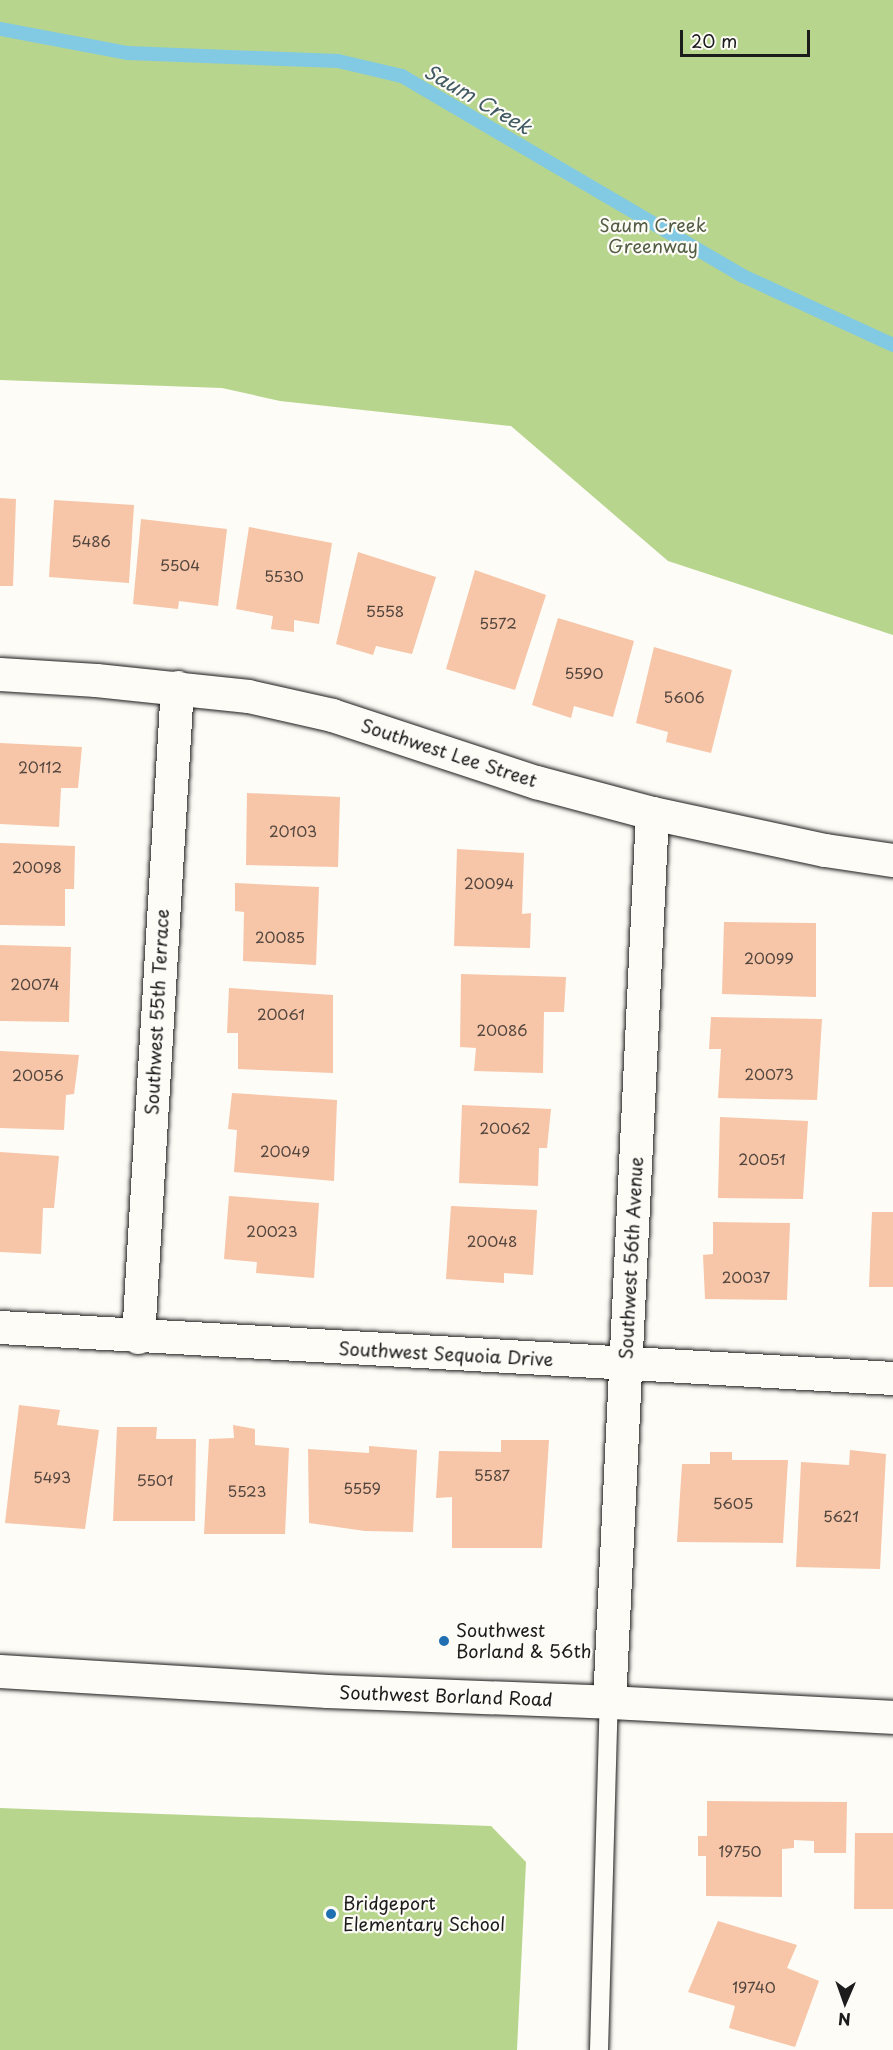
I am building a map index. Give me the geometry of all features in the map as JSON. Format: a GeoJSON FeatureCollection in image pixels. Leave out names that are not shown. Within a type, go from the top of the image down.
{"type":"FeatureCollection","features":[{"type":"Feature","properties":{"kind":"street","name":"Southwest Lee Street"},"geometry":{"type":"LineString","coordinates":[[0,674],[177,687],[248,696],[332,716],[536,782],[652,813],[825,850],[893,860]]}},
{"type":"Feature","properties":{"kind":"street","name":"Southwest 55th Terrace"},"geometry":{"type":"LineString","coordinates":[[138,1337],[177,687]]}},
{"type":"Feature","properties":{"kind":"street","name":"Southwest 56th Avenue"},"geometry":{"type":"LineString","coordinates":[[609,1702],[652,813]]}},
{"type":"Feature","properties":{"kind":"street","name":"Southwest Sequoia Drive"},"geometry":{"type":"LineString","coordinates":[[0,1328],[893,1378]]}},
{"type":"Feature","properties":{"kind":"street","name":"Southwest Borland Road"},"geometry":{"type":"LineString","coordinates":[[0,1671],[327,1691],[609,1702],[893,1717]]}},
{"type":"Feature","properties":{"kind":"lane"},"geometry":{"type":"LineString","coordinates":[[599,2050],[609,1702]]}},
{"type":"Feature","properties":{"kind":"green space","name":"Saum Creek Greenway"},"geometry":{"type":"Polygon","coordinates":[[[0,0],[893,0],[893,635],[668,561],[511,426],[280,401],[222,388],[0,380],[0,0]]]}},
{"type":"Feature","properties":{"kind":"green space","name":"Bridgeport Elementary School"},"geometry":{"type":"Polygon","coordinates":[[[0,1808],[491,1826],[526,1862],[517,2050],[0,2050],[0,1808]]]}},
{"type":"Feature","properties":{"kind":"building"},"geometry":{"type":"Polygon","coordinates":[[[0,498],[16,499],[13,586],[0,586],[0,498]]]}},
{"type":"Feature","properties":{"kind":"building"},"geometry":{"type":"Polygon","coordinates":[[[54,500],[134,505],[129,583],[49,577],[54,500]]]}},
{"type":"Feature","properties":{"kind":"building"},"geometry":{"type":"Polygon","coordinates":[[[141,519],[227,529],[218,606],[179,601],[178,609],[133,604],[141,519]]]}},
{"type":"Feature","properties":{"kind":"building"},"geometry":{"type":"Polygon","coordinates":[[[249,527],[332,543],[319,624],[294,620],[294,632],[271,629],[273,616],[236,609],[249,527]]]}},
{"type":"Feature","properties":{"kind":"building"},"geometry":{"type":"Polygon","coordinates":[[[358,552],[436,577],[412,654],[376,646],[373,655],[336,644],[358,552]]]}},
{"type":"Feature","properties":{"kind":"building"},"geometry":{"type":"Polygon","coordinates":[[[475,570],[546,595],[515,690],[446,669],[475,570]]]}},
{"type":"Feature","properties":{"kind":"building"},"geometry":{"type":"Polygon","coordinates":[[[558,618],[634,641],[613,717],[574,706],[571,718],[532,705],[558,618]]]}},
{"type":"Feature","properties":{"kind":"building"},"geometry":{"type":"Polygon","coordinates":[[[654,647],[732,670],[711,753],[666,742],[668,732],[636,723],[654,647]]]}},
{"type":"Feature","properties":{"kind":"building"},"geometry":{"type":"Polygon","coordinates":[[[0,743],[82,747],[78,788],[61,788],[59,827],[0,824],[0,743]]]}},
{"type":"Feature","properties":{"kind":"building"},"geometry":{"type":"Polygon","coordinates":[[[247,793],[340,797],[338,867],[246,865],[247,793]]]}},
{"type":"Feature","properties":{"kind":"building"},"geometry":{"type":"Polygon","coordinates":[[[0,843],[75,846],[74,889],[65,889],[65,926],[0,925],[0,843]]]}},
{"type":"Feature","properties":{"kind":"building"},"geometry":{"type":"Polygon","coordinates":[[[457,849],[524,853],[522,914],[531,913],[530,948],[454,946],[457,849]]]}},
{"type":"Feature","properties":{"kind":"building"},"geometry":{"type":"Polygon","coordinates":[[[235,883],[319,887],[316,965],[243,961],[244,912],[235,911],[235,883]]]}},
{"type":"Feature","properties":{"kind":"building"},"geometry":{"type":"Polygon","coordinates":[[[724,922],[816,923],[816,997],[722,994],[724,922]]]}},
{"type":"Feature","properties":{"kind":"building"},"geometry":{"type":"Polygon","coordinates":[[[0,945],[71,947],[69,1022],[0,1021],[0,945]]]}},
{"type":"Feature","properties":{"kind":"building"},"geometry":{"type":"Polygon","coordinates":[[[461,974],[566,977],[564,1012],[544,1012],[543,1073],[474,1071],[476,1048],[460,1047],[461,974]]]}},
{"type":"Feature","properties":{"kind":"building"},"geometry":{"type":"Polygon","coordinates":[[[229,988],[333,995],[333,1073],[238,1069],[238,1033],[227,1033],[229,988]]]}},
{"type":"Feature","properties":{"kind":"building"},"geometry":{"type":"Polygon","coordinates":[[[711,1017],[822,1019],[817,1100],[718,1098],[721,1049],[709,1049],[711,1017]]]}},
{"type":"Feature","properties":{"kind":"building"},"geometry":{"type":"Polygon","coordinates":[[[0,1051],[79,1055],[74,1094],[66,1095],[64,1130],[0,1128],[0,1051]]]}},
{"type":"Feature","properties":{"kind":"building"},"geometry":{"type":"Polygon","coordinates":[[[232,1093],[337,1100],[334,1181],[234,1172],[237,1130],[228,1129],[232,1093]]]}},
{"type":"Feature","properties":{"kind":"building"},"geometry":{"type":"Polygon","coordinates":[[[462,1105],[551,1109],[547,1148],[539,1148],[538,1186],[459,1183],[462,1105]]]}},
{"type":"Feature","properties":{"kind":"building"},"geometry":{"type":"Polygon","coordinates":[[[720,1117],[808,1121],[803,1199],[718,1198],[720,1117]]]}},
{"type":"Feature","properties":{"kind":"building"},"geometry":{"type":"Polygon","coordinates":[[[0,1152],[59,1156],[54,1208],[43,1208],[41,1254],[0,1252],[0,1152]]]}},
{"type":"Feature","properties":{"kind":"building"},"geometry":{"type":"Polygon","coordinates":[[[229,1196],[319,1203],[314,1278],[256,1273],[257,1262],[224,1259],[229,1196]]]}},
{"type":"Feature","properties":{"kind":"building"},"geometry":{"type":"Polygon","coordinates":[[[451,1206],[537,1210],[533,1275],[504,1273],[504,1283],[446,1279],[451,1206]]]}},
{"type":"Feature","properties":{"kind":"building"},"geometry":{"type":"Polygon","coordinates":[[[872,1212],[893,1212],[893,1287],[869,1287],[872,1212]]]}},
{"type":"Feature","properties":{"kind":"building"},"geometry":{"type":"Polygon","coordinates":[[[713,1222],[790,1223],[787,1300],[705,1299],[703,1255],[713,1254],[713,1222]]]}},
{"type":"Feature","properties":{"kind":"building"},"geometry":{"type":"Polygon","coordinates":[[[19,1405],[60,1410],[57,1425],[99,1430],[85,1529],[5,1523],[19,1405]]]}},
{"type":"Feature","properties":{"kind":"building"},"geometry":{"type":"Polygon","coordinates":[[[233,1425],[255,1429],[255,1445],[289,1448],[285,1534],[204,1534],[209,1439],[234,1438],[233,1425]]]}},
{"type":"Feature","properties":{"kind":"building"},"geometry":{"type":"Polygon","coordinates":[[[117,1427],[157,1427],[156,1439],[196,1439],[195,1521],[113,1521],[117,1427]]]}},
{"type":"Feature","properties":{"kind":"building"},"geometry":{"type":"Polygon","coordinates":[[[501,1440],[549,1440],[542,1548],[452,1548],[452,1497],[436,1498],[439,1451],[501,1452],[501,1440]]]}},
{"type":"Feature","properties":{"kind":"building"},"geometry":{"type":"Polygon","coordinates":[[[369,1446],[417,1450],[413,1532],[365,1531],[309,1523],[308,1449],[369,1453],[369,1446]]]}},
{"type":"Feature","properties":{"kind":"building"},"geometry":{"type":"Polygon","coordinates":[[[850,1450],[886,1454],[880,1569],[796,1567],[801,1462],[849,1465],[850,1450]]]}},
{"type":"Feature","properties":{"kind":"building"},"geometry":{"type":"Polygon","coordinates":[[[710,1452],[732,1452],[732,1460],[788,1460],[783,1543],[677,1542],[682,1464],[710,1464],[710,1452]]]}},
{"type":"Feature","properties":{"kind":"building"},"geometry":{"type":"Polygon","coordinates":[[[707,1801],[847,1802],[846,1853],[814,1853],[814,1841],[794,1840],[794,1848],[782,1849],[782,1897],[706,1896],[706,1856],[698,1856],[698,1836],[707,1836],[707,1801]]]}},
{"type":"Feature","properties":{"kind":"building"},"geometry":{"type":"Polygon","coordinates":[[[855,1833],[893,1833],[893,1909],[854,1909],[855,1833]]]}},
{"type":"Feature","properties":{"kind":"building"},"geometry":{"type":"Polygon","coordinates":[[[718,1921],[797,1945],[787,1968],[819,1981],[795,2047],[729,2028],[735,2006],[688,1992],[718,1921]]]}},
{"type":"Feature","properties":{"kind":"waterway","name":"Saum Creek"},"geometry":{"type":"LineString","coordinates":[[0,29],[127,53],[338,61],[402,76],[743,276],[893,345]]}},
{"type":"Feature","properties":{"kind":"place","name":"Southwest Borland & 56th"},"geometry":{"type":"Point","coordinates":[444,1641]}},
{"type":"Feature","properties":{"kind":"place","name":"Bridgeport Elementary School"},"geometry":{"type":"Point","coordinates":[331,1914]}}]}
